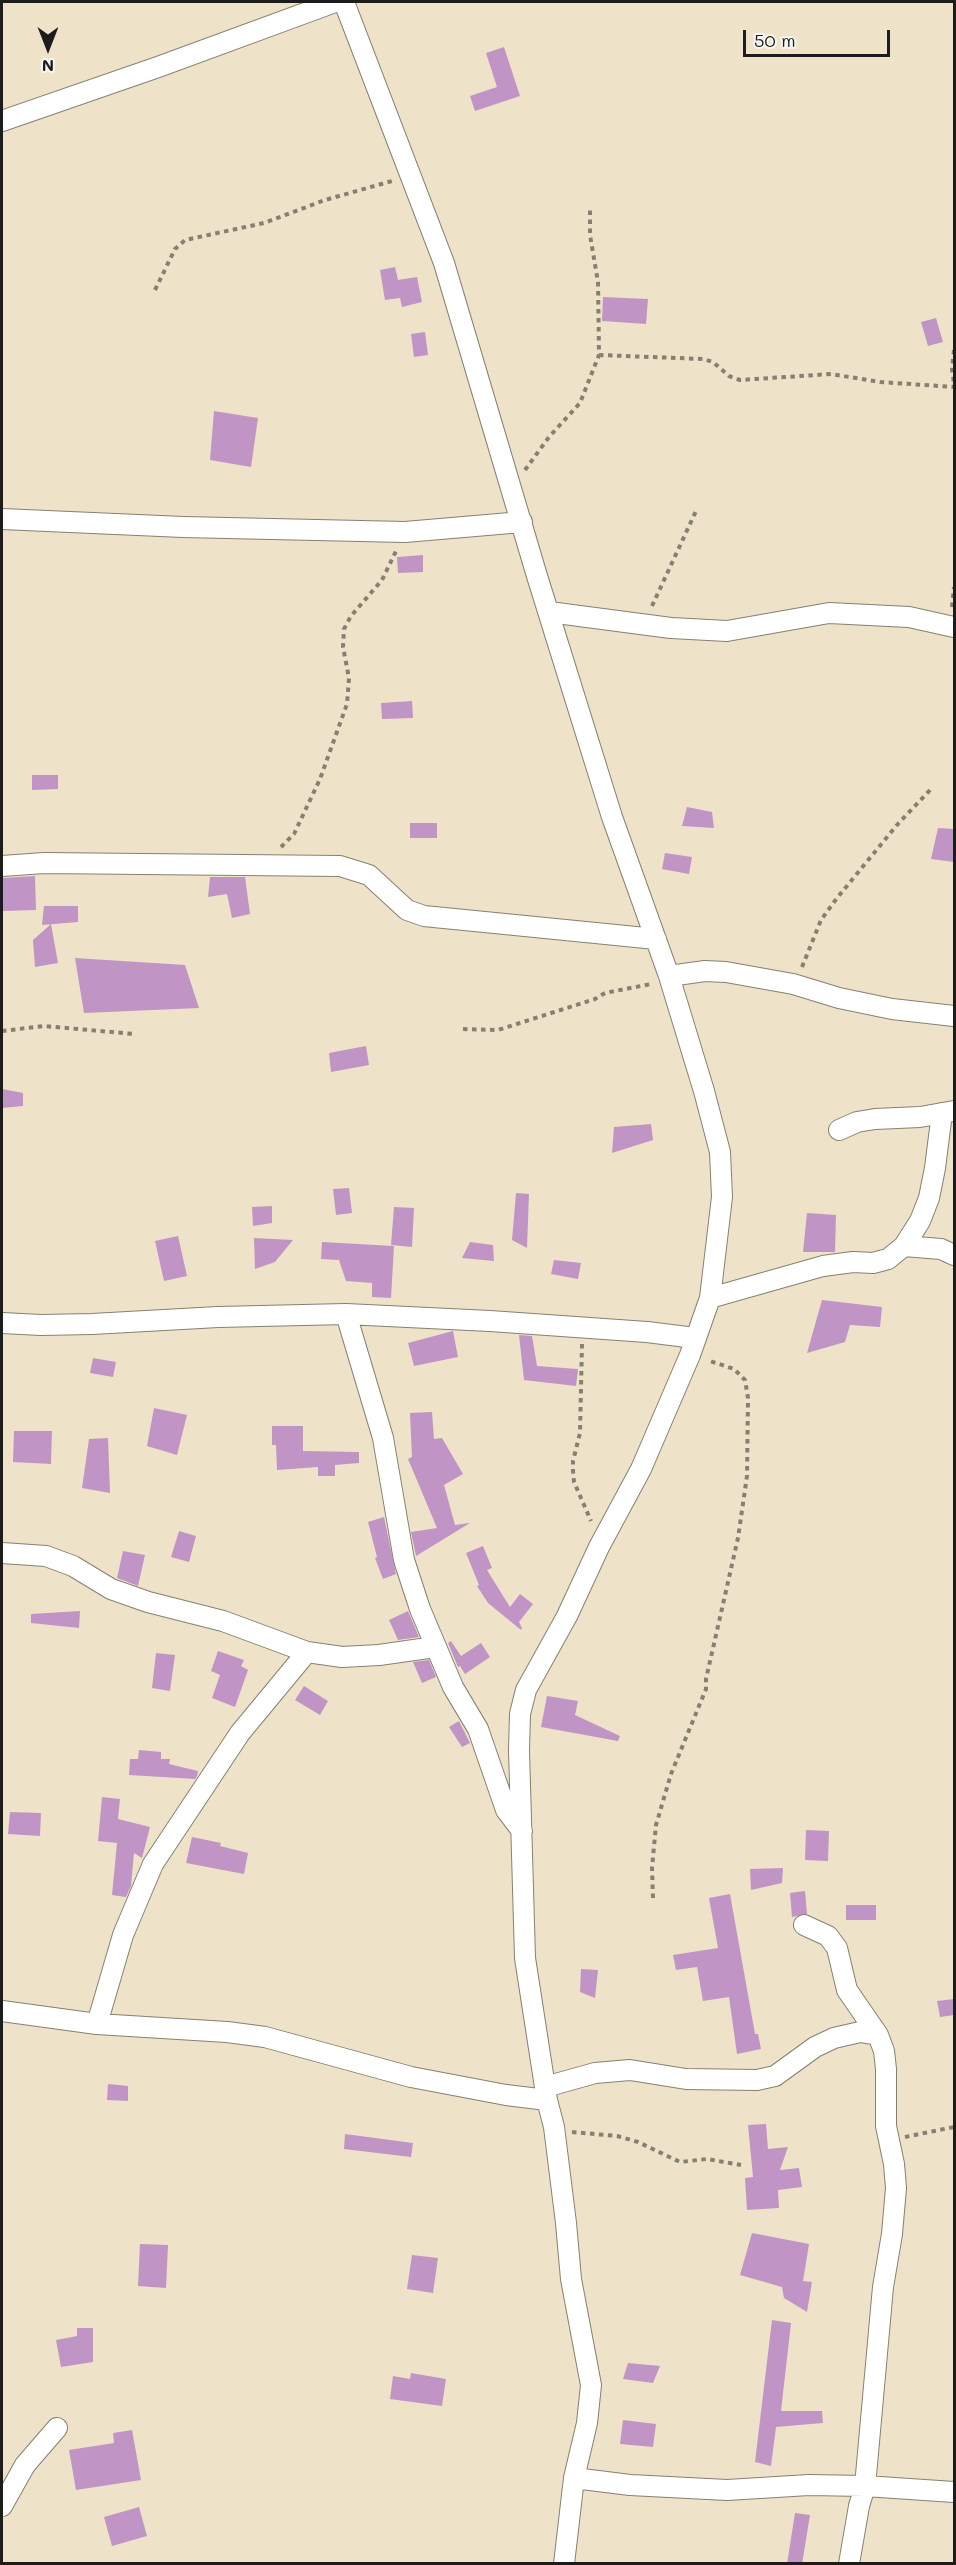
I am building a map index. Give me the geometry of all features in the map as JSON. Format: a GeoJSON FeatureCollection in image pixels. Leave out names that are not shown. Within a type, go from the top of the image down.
{"type":"FeatureCollection","features":[{"type":"Feature","properties":{"kind":"street"},"geometry":{"type":"LineString","coordinates":[[2,121],[335,2]]}},
{"type":"Feature","properties":{"kind":"street"},"geometry":{"type":"LineString","coordinates":[[344,2],[444,263],[490,424],[612,817],[669,978],[708,1102],[720,1152],[722,1197],[710,1298],[641,1469],[599,1547],[567,1616],[526,1690],[520,1713],[525,1958],[546,2093],[554,2127],[571,2279],[591,2385],[587,2423],[574,2478],[564,2564]]}},
{"type":"Feature","properties":{"kind":"street"},"geometry":{"type":"LineString","coordinates":[[2,519],[183,527],[405,532],[522,522]]}},
{"type":"Feature","properties":{"kind":"street"},"geometry":{"type":"LineString","coordinates":[[549,612],[671,628],[727,631],[829,614],[953,619]]}},
{"type":"Feature","properties":{"kind":"street"},"geometry":{"type":"LineString","coordinates":[[2,866],[44,863],[340,866],[361,870],[379,883],[391,898],[407,910],[424,916],[656,939]]}},
{"type":"Feature","properties":{"kind":"street"},"geometry":{"type":"LineString","coordinates":[[669,978],[705,971],[726,972],[793,984],[866,1004],[954,1016]]}},
{"type":"Feature","properties":{"kind":"street"},"geometry":{"type":"LineString","coordinates":[[710,1298],[822,1266],[853,1262],[873,1263],[888,1259],[904,1246],[920,1221],[929,1198],[948,1112],[920,1117],[857,1122],[840,1130]]}},
{"type":"Feature","properties":{"kind":"street"},"geometry":{"type":"LineString","coordinates":[[904,1246],[941,1249],[954,1255]]}},
{"type":"Feature","properties":{"kind":"street"},"geometry":{"type":"LineString","coordinates":[[2,1323],[92,1324],[218,1317],[346,1314],[583,1328],[692,1346]]}},
{"type":"Feature","properties":{"kind":"street"},"geometry":{"type":"LineString","coordinates":[[346,1314],[383,1438],[404,1560],[435,1647],[453,1688],[478,1729],[506,1810],[522,1831]]}},
{"type":"Feature","properties":{"kind":"street"},"geometry":{"type":"LineString","coordinates":[[2,1552],[46,1556],[73,1566],[111,1589],[177,1610],[223,1621],[308,1652],[351,1656],[379,1655],[435,1647]]}},
{"type":"Feature","properties":{"kind":"street"},"geometry":{"type":"LineString","coordinates":[[97,2024],[123,1935],[153,1864],[240,1733],[308,1652]]}},
{"type":"Feature","properties":{"kind":"street"},"geometry":{"type":"LineString","coordinates":[[804,1925],[828,1936],[837,1948],[847,1990],[878,2035],[884,2051],[885,2101],[896,2188],[892,2234],[883,2287],[865,2486],[859,2506],[849,2564]]}},
{"type":"Feature","properties":{"kind":"street"},"geometry":{"type":"LineString","coordinates":[[2,2011],[97,2024],[227,2032],[265,2037],[411,2077],[506,2095],[546,2093],[595,2073],[630,2070],[687,2079],[757,2080],[775,2076],[815,2047],[834,2038],[860,2032],[878,2035]]}},
{"type":"Feature","properties":{"kind":"street"},"geometry":{"type":"LineString","coordinates":[[2,2506],[25,2465],[57,2428]]}},
{"type":"Feature","properties":{"kind":"street"},"geometry":{"type":"LineString","coordinates":[[574,2478],[630,2485],[727,2490],[809,2485],[954,2492]]}},
{"type":"Feature","properties":{"kind":"path"},"geometry":{"type":"LineString","coordinates":[[155,290],[175,249],[185,240],[264,223],[325,200],[410,176]]}},
{"type":"Feature","properties":{"kind":"path"},"geometry":{"type":"LineString","coordinates":[[511,487],[549,437],[580,403],[599,355],[598,282],[590,235],[590,210]]}},
{"type":"Feature","properties":{"kind":"path"},"geometry":{"type":"LineString","coordinates":[[599,355],[703,359],[713,362],[729,376],[740,380],[831,374],[880,382],[954,385],[952,369],[954,350]]}},
{"type":"Feature","properties":{"kind":"path"},"geometry":{"type":"LineString","coordinates":[[647,624],[654,598],[682,545],[696,511]]}},
{"type":"Feature","properties":{"kind":"path"},"geometry":{"type":"LineString","coordinates":[[252,864],[278,851],[294,834],[320,779],[347,704],[349,678],[343,647],[344,629],[351,616],[382,580],[405,532]]}},
{"type":"Feature","properties":{"kind":"path"},"geometry":{"type":"LineString","coordinates":[[953,619],[951,599],[954,587]]}},
{"type":"Feature","properties":{"kind":"path"},"geometry":{"type":"LineString","coordinates":[[793,984],[821,920],[897,825],[930,790]]}},
{"type":"Feature","properties":{"kind":"path"},"geometry":{"type":"LineString","coordinates":[[463,1029],[498,1030],[595,999],[605,993],[669,978]]}},
{"type":"Feature","properties":{"kind":"path"},"geometry":{"type":"LineString","coordinates":[[2,1031],[44,1026],[134,1034]]}},
{"type":"Feature","properties":{"kind":"path"},"geometry":{"type":"LineString","coordinates":[[583,1328],[580,1424],[573,1461],[574,1482],[591,1520],[599,1547]]}},
{"type":"Feature","properties":{"kind":"path"},"geometry":{"type":"LineString","coordinates":[[653,1898],[652,1868],[656,1825],[671,1773],[706,1689],[706,1679],[738,1538],[747,1476],[748,1398],[745,1380],[734,1369],[692,1346]]}},
{"type":"Feature","properties":{"kind":"path"},"geometry":{"type":"LineString","coordinates":[[554,2127],[578,2133],[617,2136],[638,2142],[680,2162],[707,2159],[741,2165]]}},
{"type":"Feature","properties":{"kind":"path"},"geometry":{"type":"LineString","coordinates":[[889,2141],[954,2127]]}},
{"type":"Feature","properties":{"kind":"building"},"geometry":{"type":"Polygon","coordinates":[[[504,47],[520,96],[475,111],[470,96],[497,87],[486,53],[504,47]]]}},
{"type":"Feature","properties":{"kind":"building"},"geometry":{"type":"Polygon","coordinates":[[[395,267],[398,280],[417,277],[422,302],[402,307],[400,298],[385,300],[380,270],[395,267]]]}},
{"type":"Feature","properties":{"kind":"building"},"geometry":{"type":"Polygon","coordinates":[[[603,297],[648,299],[646,324],[602,321],[603,297]]]}},
{"type":"Feature","properties":{"kind":"building"},"geometry":{"type":"Polygon","coordinates":[[[936,318],[943,342],[928,346],[921,322],[936,318]]]}},
{"type":"Feature","properties":{"kind":"building"},"geometry":{"type":"Polygon","coordinates":[[[425,332],[428,355],[414,357],[411,334],[425,332]]]}},
{"type":"Feature","properties":{"kind":"building"},"geometry":{"type":"Polygon","coordinates":[[[214,411],[258,418],[251,467],[210,460],[214,411]]]}},
{"type":"Feature","properties":{"kind":"building"},"geometry":{"type":"Polygon","coordinates":[[[423,555],[423,572],[398,573],[397,557],[423,555]]]}},
{"type":"Feature","properties":{"kind":"building"},"geometry":{"type":"Polygon","coordinates":[[[412,701],[413,718],[382,719],[381,703],[412,701]]]}},
{"type":"Feature","properties":{"kind":"building"},"geometry":{"type":"Polygon","coordinates":[[[32,775],[58,775],[58,789],[32,790],[32,775]]]}},
{"type":"Feature","properties":{"kind":"building"},"geometry":{"type":"Polygon","coordinates":[[[687,807],[712,812],[714,828],[682,826],[687,807]]]}},
{"type":"Feature","properties":{"kind":"building"},"geometry":{"type":"Polygon","coordinates":[[[410,823],[437,823],[437,838],[410,838],[410,823]]]}},
{"type":"Feature","properties":{"kind":"building"},"geometry":{"type":"Polygon","coordinates":[[[938,828],[954,829],[954,862],[931,859],[938,828]]]}},
{"type":"Feature","properties":{"kind":"building"},"geometry":{"type":"Polygon","coordinates":[[[665,853],[692,857],[689,874],[662,869],[665,853]]]}},
{"type":"Feature","properties":{"kind":"building"},"geometry":{"type":"Polygon","coordinates":[[[35,876],[36,910],[2,911],[2,878],[35,876]]]}},
{"type":"Feature","properties":{"kind":"building"},"geometry":{"type":"Polygon","coordinates":[[[210,877],[245,877],[250,914],[232,918],[227,894],[208,897],[210,877]]]}},
{"type":"Feature","properties":{"kind":"building"},"geometry":{"type":"Polygon","coordinates":[[[44,906],[78,906],[78,922],[42,925],[44,906]]]}},
{"type":"Feature","properties":{"kind":"building"},"geometry":{"type":"Polygon","coordinates":[[[51,924],[58,963],[35,967],[33,940],[51,924]]]}},
{"type":"Feature","properties":{"kind":"building"},"geometry":{"type":"Polygon","coordinates":[[[75,958],[185,965],[199,1008],[84,1013],[75,958]]]}},
{"type":"Feature","properties":{"kind":"building"},"geometry":{"type":"Polygon","coordinates":[[[366,1046],[369,1065],[331,1072],[329,1053],[366,1046]]]}},
{"type":"Feature","properties":{"kind":"building"},"geometry":{"type":"Polygon","coordinates":[[[2,1089],[23,1093],[23,1106],[2,1108],[2,1089]]]}},
{"type":"Feature","properties":{"kind":"building"},"geometry":{"type":"Polygon","coordinates":[[[651,1124],[653,1140],[612,1153],[614,1127],[651,1124]]]}},
{"type":"Feature","properties":{"kind":"building"},"geometry":{"type":"Polygon","coordinates":[[[349,1188],[352,1213],[336,1215],[333,1189],[349,1188]]]}},
{"type":"Feature","properties":{"kind":"building"},"geometry":{"type":"Polygon","coordinates":[[[516,1193],[529,1194],[527,1248],[512,1240],[516,1193]]]}},
{"type":"Feature","properties":{"kind":"building"},"geometry":{"type":"Polygon","coordinates":[[[272,1206],[272,1223],[253,1226],[252,1207],[272,1206]]]}},
{"type":"Feature","properties":{"kind":"building"},"geometry":{"type":"Polygon","coordinates":[[[394,1207],[414,1208],[412,1247],[391,1245],[394,1207]]]}},
{"type":"Feature","properties":{"kind":"building"},"geometry":{"type":"Polygon","coordinates":[[[807,1213],[836,1215],[835,1252],[803,1252],[807,1213]]]}},
{"type":"Feature","properties":{"kind":"building"},"geometry":{"type":"Polygon","coordinates":[[[178,1236],[187,1276],[164,1281],[155,1241],[178,1236]]]}},
{"type":"Feature","properties":{"kind":"building"},"geometry":{"type":"Polygon","coordinates":[[[254,1238],[293,1240],[275,1262],[255,1269],[254,1238]]]}},
{"type":"Feature","properties":{"kind":"building"},"geometry":{"type":"Polygon","coordinates":[[[322,1242],[394,1246],[391,1298],[372,1297],[372,1283],[346,1281],[339,1260],[321,1259],[322,1242]]]}},
{"type":"Feature","properties":{"kind":"building"},"geometry":{"type":"Polygon","coordinates":[[[470,1242],[493,1245],[494,1261],[462,1258],[470,1242]]]}},
{"type":"Feature","properties":{"kind":"building"},"geometry":{"type":"Polygon","coordinates":[[[554,1260],[581,1263],[578,1279],[551,1274],[554,1260]]]}},
{"type":"Feature","properties":{"kind":"building"},"geometry":{"type":"Polygon","coordinates":[[[822,1300],[882,1307],[880,1327],[850,1325],[845,1342],[807,1353],[822,1300]]]}},
{"type":"Feature","properties":{"kind":"building"},"geometry":{"type":"Polygon","coordinates":[[[453,1331],[458,1357],[414,1366],[408,1343],[453,1331]]]}},
{"type":"Feature","properties":{"kind":"building"},"geometry":{"type":"Polygon","coordinates":[[[519,1335],[532,1336],[537,1366],[578,1369],[576,1386],[524,1380],[519,1335]]]}},
{"type":"Feature","properties":{"kind":"building"},"geometry":{"type":"Polygon","coordinates":[[[93,1358],[116,1362],[113,1377],[90,1373],[93,1358]]]}},
{"type":"Feature","properties":{"kind":"building"},"geometry":{"type":"Polygon","coordinates":[[[154,1408],[187,1415],[177,1455],[147,1446],[154,1408]]]}},
{"type":"Feature","properties":{"kind":"building"},"geometry":{"type":"Polygon","coordinates":[[[432,1412],[434,1439],[442,1438],[463,1474],[444,1485],[455,1525],[470,1523],[416,1556],[411,1532],[437,1528],[408,1459],[412,1457],[410,1413],[432,1412]]]}},
{"type":"Feature","properties":{"kind":"building"},"geometry":{"type":"Polygon","coordinates":[[[272,1426],[303,1426],[303,1451],[359,1452],[359,1463],[335,1465],[335,1476],[318,1476],[318,1467],[277,1470],[276,1445],[272,1445],[272,1426]]]}},
{"type":"Feature","properties":{"kind":"building"},"geometry":{"type":"Polygon","coordinates":[[[14,1431],[52,1431],[51,1464],[13,1462],[14,1431]]]}},
{"type":"Feature","properties":{"kind":"building"},"geometry":{"type":"Polygon","coordinates":[[[108,1438],[110,1493],[82,1488],[89,1439],[108,1438]]]}},
{"type":"Feature","properties":{"kind":"building"},"geometry":{"type":"Polygon","coordinates":[[[384,1517],[396,1574],[383,1579],[375,1558],[377,1557],[368,1522],[384,1517]]]}},
{"type":"Feature","properties":{"kind":"building"},"geometry":{"type":"Polygon","coordinates":[[[179,1531],[196,1536],[189,1562],[171,1557],[179,1531]]]}},
{"type":"Feature","properties":{"kind":"building"},"geometry":{"type":"Polygon","coordinates":[[[483,1546],[492,1568],[487,1570],[510,1607],[520,1594],[533,1604],[519,1622],[521,1630],[488,1603],[477,1586],[479,1585],[466,1553],[483,1546]]]}},
{"type":"Feature","properties":{"kind":"building"},"geometry":{"type":"Polygon","coordinates":[[[123,1551],[145,1555],[138,1586],[117,1578],[123,1551]]]}},
{"type":"Feature","properties":{"kind":"building"},"geometry":{"type":"Polygon","coordinates":[[[80,1611],[79,1628],[31,1623],[31,1614],[80,1611]]]}},
{"type":"Feature","properties":{"kind":"building"},"geometry":{"type":"Polygon","coordinates":[[[408,1611],[419,1637],[398,1640],[389,1620],[408,1611]]]}},
{"type":"Feature","properties":{"kind":"building"},"geometry":{"type":"Polygon","coordinates":[[[451,1641],[461,1656],[481,1643],[490,1657],[465,1674],[460,1666],[458,1667],[448,1643],[451,1641]]]}},
{"type":"Feature","properties":{"kind":"building"},"geometry":{"type":"Polygon","coordinates":[[[218,1651],[244,1660],[241,1666],[248,1670],[235,1707],[212,1698],[220,1675],[211,1671],[218,1651]]]}},
{"type":"Feature","properties":{"kind":"building"},"geometry":{"type":"Polygon","coordinates":[[[156,1653],[175,1655],[170,1691],[152,1688],[156,1653]]]}},
{"type":"Feature","properties":{"kind":"building"},"geometry":{"type":"Polygon","coordinates":[[[429,1660],[436,1677],[422,1683],[413,1662],[429,1660]]]}},
{"type":"Feature","properties":{"kind":"building"},"geometry":{"type":"Polygon","coordinates":[[[304,1686],[328,1701],[320,1715],[295,1700],[304,1686]]]}},
{"type":"Feature","properties":{"kind":"building"},"geometry":{"type":"Polygon","coordinates":[[[547,1696],[578,1701],[575,1715],[620,1736],[618,1741],[541,1727],[547,1696]]]}},
{"type":"Feature","properties":{"kind":"building"},"geometry":{"type":"Polygon","coordinates":[[[459,1721],[470,1743],[462,1747],[449,1727],[459,1721]]]}},
{"type":"Feature","properties":{"kind":"building"},"geometry":{"type":"Polygon","coordinates":[[[139,1750],[161,1752],[161,1759],[170,1759],[169,1764],[198,1771],[197,1776],[195,1779],[129,1775],[130,1759],[138,1759],[139,1750]]]}},
{"type":"Feature","properties":{"kind":"building"},"geometry":{"type":"Polygon","coordinates":[[[102,1797],[120,1799],[118,1819],[150,1827],[142,1858],[134,1853],[131,1886],[126,1897],[112,1895],[117,1843],[98,1841],[102,1797]]]}},
{"type":"Feature","properties":{"kind":"building"},"geometry":{"type":"Polygon","coordinates":[[[10,1812],[41,1813],[40,1836],[8,1834],[10,1812]]]}},
{"type":"Feature","properties":{"kind":"building"},"geometry":{"type":"Polygon","coordinates":[[[806,1830],[829,1831],[828,1861],[805,1860],[806,1830]]]}},
{"type":"Feature","properties":{"kind":"building"},"geometry":{"type":"Polygon","coordinates":[[[192,1837],[221,1843],[220,1846],[248,1853],[244,1874],[186,1863],[192,1837]]]}},
{"type":"Feature","properties":{"kind":"building"},"geometry":{"type":"Polygon","coordinates":[[[783,1868],[782,1883],[751,1890],[750,1869],[783,1868]]]}},
{"type":"Feature","properties":{"kind":"building"},"geometry":{"type":"Polygon","coordinates":[[[805,1891],[807,1914],[792,1917],[790,1893],[805,1891]]]}},
{"type":"Feature","properties":{"kind":"building"},"geometry":{"type":"Polygon","coordinates":[[[730,1894],[755,2034],[758,2034],[761,2049],[737,2054],[729,1997],[703,2001],[697,1967],[676,1970],[673,1955],[718,1948],[709,1898],[730,1894]]]}},
{"type":"Feature","properties":{"kind":"building"},"geometry":{"type":"Polygon","coordinates":[[[846,1905],[876,1905],[876,1920],[846,1920],[846,1905]]]}},
{"type":"Feature","properties":{"kind":"building"},"geometry":{"type":"Polygon","coordinates":[[[581,1969],[598,1970],[595,1998],[580,1992],[581,1969]]]}},
{"type":"Feature","properties":{"kind":"building"},"geometry":{"type":"Polygon","coordinates":[[[954,1999],[954,2015],[940,2017],[937,2001],[954,1999]]]}},
{"type":"Feature","properties":{"kind":"building"},"geometry":{"type":"Polygon","coordinates":[[[108,2084],[128,2086],[128,2101],[107,2100],[108,2084]]]}},
{"type":"Feature","properties":{"kind":"building"},"geometry":{"type":"Polygon","coordinates":[[[766,2124],[768,2149],[788,2147],[780,2170],[799,2168],[802,2187],[778,2190],[779,2208],[747,2210],[745,2178],[753,2177],[748,2125],[766,2124]]]}},
{"type":"Feature","properties":{"kind":"building"},"geometry":{"type":"Polygon","coordinates":[[[345,2134],[413,2143],[411,2157],[344,2149],[345,2134]]]}},
{"type":"Feature","properties":{"kind":"building"},"geometry":{"type":"Polygon","coordinates":[[[752,2233],[809,2244],[803,2281],[812,2282],[807,2312],[784,2298],[782,2287],[740,2275],[752,2233]]]}},
{"type":"Feature","properties":{"kind":"building"},"geometry":{"type":"Polygon","coordinates":[[[140,2244],[168,2245],[166,2288],[138,2286],[140,2244]]]}},
{"type":"Feature","properties":{"kind":"building"},"geometry":{"type":"Polygon","coordinates":[[[412,2255],[438,2258],[433,2293],[407,2289],[412,2255]]]}},
{"type":"Feature","properties":{"kind":"building"},"geometry":{"type":"Polygon","coordinates":[[[772,2320],[791,2323],[781,2411],[822,2411],[823,2423],[776,2427],[771,2466],[755,2462],[772,2320]]]}},
{"type":"Feature","properties":{"kind":"building"},"geometry":{"type":"Polygon","coordinates":[[[77,2328],[93,2328],[93,2362],[61,2367],[56,2340],[77,2336],[77,2328]]]}},
{"type":"Feature","properties":{"kind":"building"},"geometry":{"type":"Polygon","coordinates":[[[628,2363],[660,2366],[653,2383],[623,2379],[628,2363]]]}},
{"type":"Feature","properties":{"kind":"building"},"geometry":{"type":"Polygon","coordinates":[[[411,2373],[446,2379],[442,2406],[390,2399],[393,2376],[410,2379],[411,2373]]]}},
{"type":"Feature","properties":{"kind":"building"},"geometry":{"type":"Polygon","coordinates":[[[623,2420],[656,2424],[653,2447],[620,2444],[623,2420]]]}},
{"type":"Feature","properties":{"kind":"building"},"geometry":{"type":"Polygon","coordinates":[[[132,2430],[141,2480],[76,2490],[69,2450],[114,2443],[113,2433],[132,2430]]]}},
{"type":"Feature","properties":{"kind":"building"},"geometry":{"type":"Polygon","coordinates":[[[139,2507],[147,2536],[112,2546],[104,2517],[139,2507]]]}},
{"type":"Feature","properties":{"kind":"building"},"geometry":{"type":"Polygon","coordinates":[[[795,2513],[810,2515],[802,2564],[787,2564],[795,2513]]]}}]}
